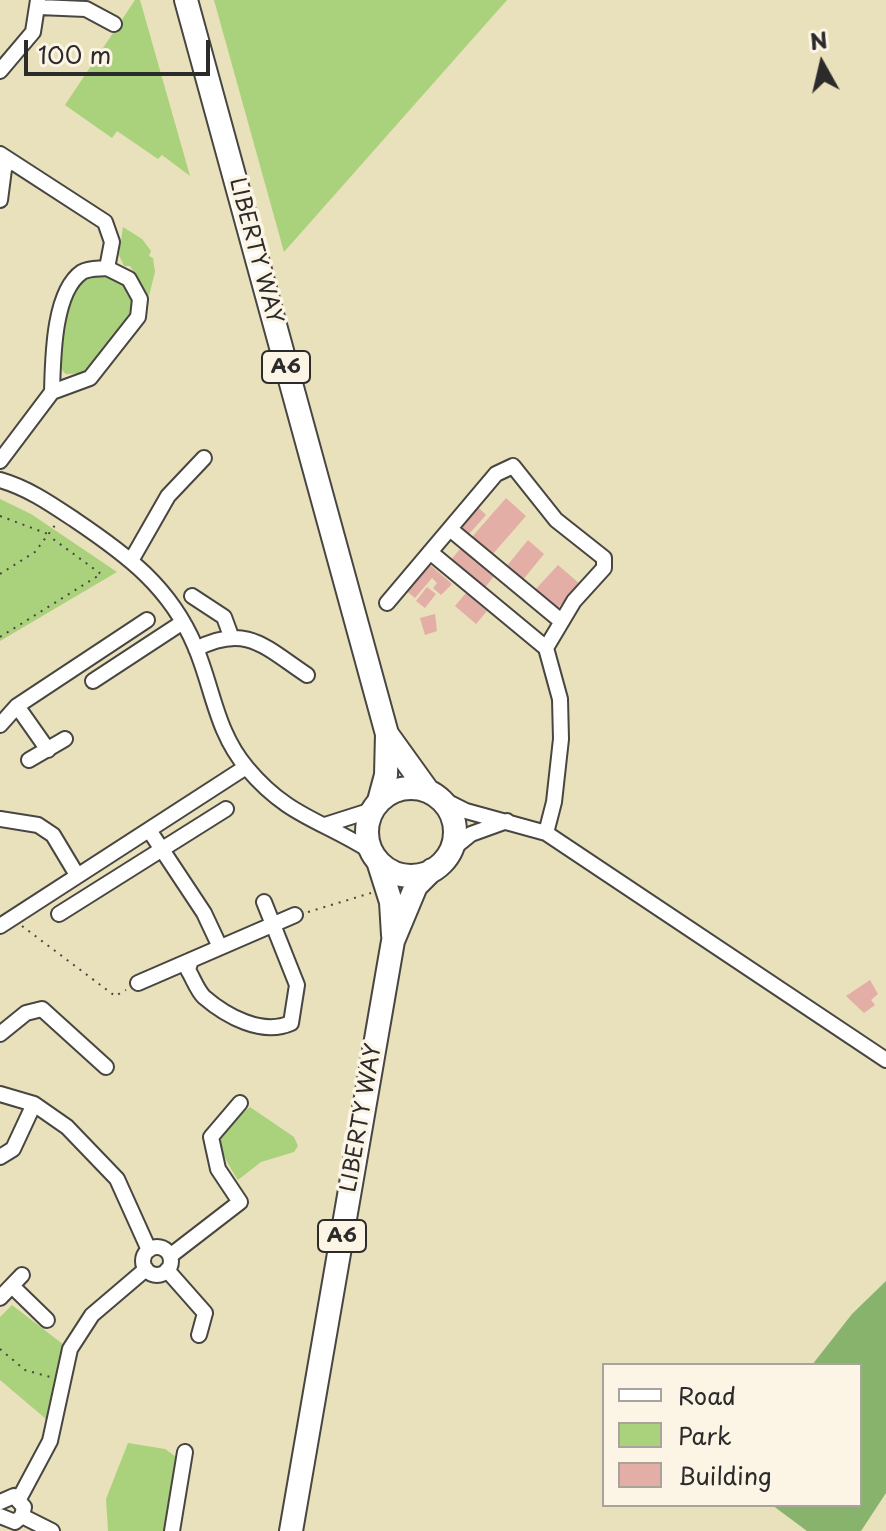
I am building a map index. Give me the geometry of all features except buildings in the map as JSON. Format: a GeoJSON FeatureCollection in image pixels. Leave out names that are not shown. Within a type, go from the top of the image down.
{"type":"FeatureCollection","features":[{"type":"Feature","properties":{"kind":"highway","name":"LIBERTY WAY"},"geometry":{"type":"LineString","coordinates":[[186,0],[387,734],[386,775],[376,806]]}},
{"type":"Feature","properties":{"kind":"highway","name":"LIBERTY WAY"},"geometry":{"type":"LineString","coordinates":[[387,734],[433,794]]}},
{"type":"Feature","properties":{"kind":"highway"},"geometry":{"type":"LineString","coordinates":[[397,790],[433,794],[446,806],[454,828],[450,851],[432,870],[403,875],[375,857],[367,831],[376,806],[397,790]]}},
{"type":"Feature","properties":{"kind":"highway","name":"LIBERTY WAY"},"geometry":{"type":"LineString","coordinates":[[291,1531],[393,941],[391,902],[375,857]]}},
{"type":"Feature","properties":{"kind":"highway","name":"LIBERTY WAY"},"geometry":{"type":"LineString","coordinates":[[393,941],[416,886],[432,870]]}},
{"type":"Feature","properties":{"kind":"street"},"geometry":{"type":"LineString","coordinates":[[0,71],[33,32],[38,4],[86,9],[114,24]]}},
{"type":"Feature","properties":{"kind":"street"},"geometry":{"type":"LineString","coordinates":[[0,200],[5,157],[105,222],[112,242],[107,268]]}},
{"type":"Feature","properties":{"kind":"street"},"geometry":{"type":"LineString","coordinates":[[0,461],[52,392],[90,378],[138,317],[140,299],[129,279],[107,268],[85,269],[65,288],[53,360],[52,392]]}},
{"type":"Feature","properties":{"kind":"street"},"geometry":{"type":"LineString","coordinates":[[132,559],[168,496],[204,458]]}},
{"type":"Feature","properties":{"kind":"street"},"geometry":{"type":"LineString","coordinates":[[387,603],[501,469],[513,466],[556,520],[604,558],[604,568],[561,621],[546,648]]}},
{"type":"Feature","properties":{"kind":"street"},"geometry":{"type":"LineString","coordinates":[[0,480],[20,486],[132,559],[162,590],[194,609],[227,620],[231,636]]}},
{"type":"Feature","properties":{"kind":"street"},"geometry":{"type":"LineString","coordinates":[[450,529],[561,621]]}},
{"type":"Feature","properties":{"kind":"street"},"geometry":{"type":"LineString","coordinates":[[430,552],[546,648],[560,699],[561,739],[554,802],[546,833]]}},
{"type":"Feature","properties":{"kind":"street"},"geometry":{"type":"LineString","coordinates":[[194,609],[196,649],[212,705],[227,739],[246,767],[277,801],[300,816],[325,825],[375,857]]}},
{"type":"Feature","properties":{"kind":"street"},"geometry":{"type":"LineString","coordinates":[[93,681],[194,609]]}},
{"type":"Feature","properties":{"kind":"street"},"geometry":{"type":"LineString","coordinates":[[0,725],[17,706],[147,620]]}},
{"type":"Feature","properties":{"kind":"street"},"geometry":{"type":"LineString","coordinates":[[196,649],[231,636],[257,642],[307,675]]}},
{"type":"Feature","properties":{"kind":"street"},"geometry":{"type":"LineString","coordinates":[[17,706],[48,750]]}},
{"type":"Feature","properties":{"kind":"street"},"geometry":{"type":"LineString","coordinates":[[29,760],[65,739]]}},
{"type":"Feature","properties":{"kind":"street"},"geometry":{"type":"LineString","coordinates":[[6,922],[246,767]]}},
{"type":"Feature","properties":{"kind":"street"},"geometry":{"type":"LineString","coordinates":[[433,794],[466,811],[546,833],[886,1060]]}},
{"type":"Feature","properties":{"kind":"street"},"geometry":{"type":"LineString","coordinates":[[325,825],[376,806]]}},
{"type":"Feature","properties":{"kind":"street"},"geometry":{"type":"LineString","coordinates":[[59,914],[226,809]]}},
{"type":"Feature","properties":{"kind":"street"},"geometry":{"type":"LineString","coordinates":[[0,819],[38,825],[53,835],[77,875]]}},
{"type":"Feature","properties":{"kind":"street"},"geometry":{"type":"LineString","coordinates":[[450,851],[471,834],[508,821]]}},
{"type":"Feature","properties":{"kind":"street"},"geometry":{"type":"LineString","coordinates":[[149,830],[204,913],[219,945]]}},
{"type":"Feature","properties":{"kind":"street"},"geometry":{"type":"LineString","coordinates":[[191,960],[188,970],[202,995],[245,1024],[282,1027],[291,1023],[297,985],[264,902]]}},
{"type":"Feature","properties":{"kind":"street"},"geometry":{"type":"LineString","coordinates":[[138,983],[219,945],[295,915]]}},
{"type":"Feature","properties":{"kind":"street"},"geometry":{"type":"LineString","coordinates":[[0,1034],[26,1013],[42,1009],[106,1067]]}},
{"type":"Feature","properties":{"kind":"street"},"geometry":{"type":"LineString","coordinates":[[0,1094],[34,1104],[67,1127],[117,1179],[149,1250]]}},
{"type":"Feature","properties":{"kind":"street"},"geometry":{"type":"LineString","coordinates":[[149,1250],[143,1261],[146,1269],[154,1274],[240,1202],[218,1169],[211,1137],[240,1103]]}},
{"type":"Feature","properties":{"kind":"street"},"geometry":{"type":"LineString","coordinates":[[0,1157],[13,1149],[34,1104]]}},
{"type":"Feature","properties":{"kind":"street"},"geometry":{"type":"LineString","coordinates":[[149,1250],[163,1249],[169,1263],[205,1313],[199,1335]]}},
{"type":"Feature","properties":{"kind":"street"},"geometry":{"type":"LineString","coordinates":[[19,1499],[50,1441],[70,1349],[92,1315],[146,1269]]}},
{"type":"Feature","properties":{"kind":"street"},"geometry":{"type":"LineString","coordinates":[[0,1298],[17,1280],[47,1320]]}},
{"type":"Feature","properties":{"kind":"street"},"geometry":{"type":"LineString","coordinates":[[172,1531],[185,1452]]}},
{"type":"Feature","properties":{"kind":"street"},"geometry":{"type":"LineString","coordinates":[[0,1502],[10,1496],[19,1499],[24,1507],[22,1516],[15,1522],[1,1519]]}},
{"type":"Feature","properties":{"kind":"street"},"geometry":{"type":"LineString","coordinates":[[22,1516],[52,1531]]}},
{"type":"Feature","properties":{"kind":"path"},"geometry":{"type":"LineString","coordinates":[[0,574],[35,552],[63,513]]}},
{"type":"Feature","properties":{"kind":"path"},"geometry":{"type":"LineString","coordinates":[[0,516],[49,535],[101,574],[0,637]]}},
{"type":"Feature","properties":{"kind":"path"},"geometry":{"type":"LineString","coordinates":[[295,915],[381,889]]}},
{"type":"Feature","properties":{"kind":"path"},"geometry":{"type":"LineString","coordinates":[[6,922],[115,996],[138,983]]}},
{"type":"Feature","properties":{"kind":"path"},"geometry":{"type":"LineString","coordinates":[[0,1349],[25,1370],[63,1381]]}},
{"type":"Feature","properties":{"kind":"green space"},"geometry":{"type":"Polygon","coordinates":[[[135,0],[140,0],[190,176],[162,155],[158,159],[117,131],[112,138],[65,105],[135,0]]]}},
{"type":"Feature","properties":{"kind":"green space"},"geometry":{"type":"Polygon","coordinates":[[[214,0],[507,0],[284,252],[214,0]]]}},
{"type":"Feature","properties":{"kind":"green space"},"geometry":{"type":"Polygon","coordinates":[[[123,227],[142,239],[151,251],[149,256],[153,258],[155,272],[149,296],[130,266],[124,266],[119,255],[123,227]]]}},
{"type":"Feature","properties":{"kind":"green space"},"geometry":{"type":"Polygon","coordinates":[[[106,272],[129,286],[136,311],[87,373],[66,374],[60,366],[57,341],[69,299],[79,278],[106,272]]]}},
{"type":"Feature","properties":{"kind":"green space"},"geometry":{"type":"Polygon","coordinates":[[[0,499],[31,514],[117,572],[0,641],[0,499]]]}},
{"type":"Feature","properties":{"kind":"green space"},"geometry":{"type":"Polygon","coordinates":[[[250,1107],[294,1137],[298,1146],[294,1152],[261,1162],[238,1180],[224,1156],[221,1139],[229,1125],[250,1107]]]}},
{"type":"Feature","properties":{"kind":"green space"},"geometry":{"type":"Polygon","coordinates":[[[886,1281],[886,1493],[861,1531],[807,1531],[775,1507],[862,1507],[862,1363],[814,1363],[852,1314],[886,1281]]]}},
{"type":"Feature","properties":{"kind":"green space"},"geometry":{"type":"Polygon","coordinates":[[[12,1305],[64,1345],[46,1419],[0,1380],[0,1317],[12,1305]]]}},
{"type":"Feature","properties":{"kind":"green space"},"geometry":{"type":"Polygon","coordinates":[[[128,1443],[165,1449],[179,1459],[168,1531],[108,1531],[106,1499],[128,1443]]]}}]}
